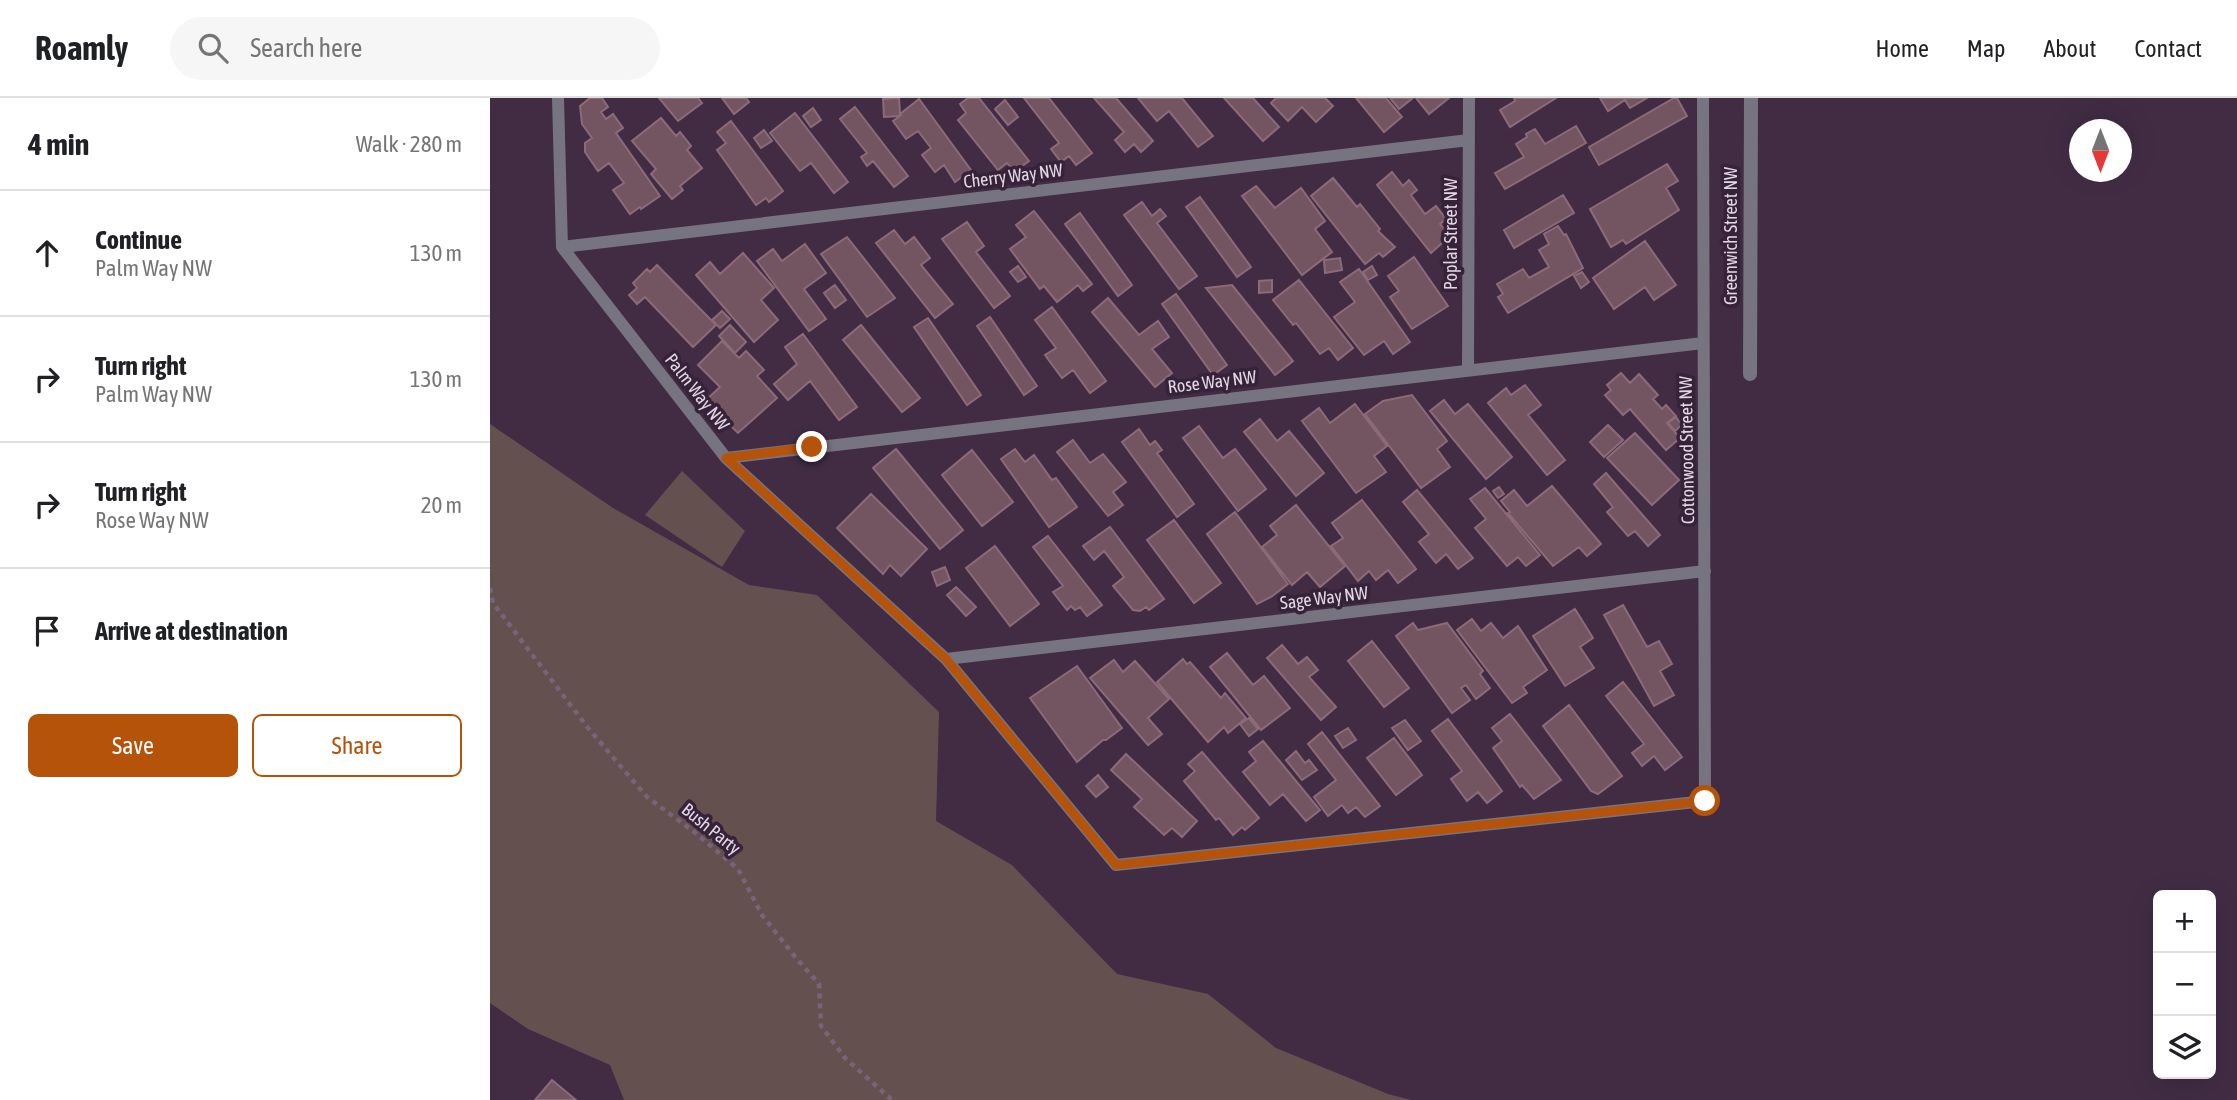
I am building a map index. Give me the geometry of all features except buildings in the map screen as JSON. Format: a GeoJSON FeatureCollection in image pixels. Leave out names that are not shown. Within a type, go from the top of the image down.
{"type":"FeatureCollection","features":[{"type":"Feature","properties":{"kind":"street","name":"Greenwich Street NW"},"geometry":{"type":"LineString","coordinates":[[1750,374],[1751,98]]}},
{"type":"Feature","properties":{"kind":"lane"},"geometry":{"type":"LineString","coordinates":[[558,98],[562,247]]}},
{"type":"Feature","properties":{"kind":"lane","name":"Poplar Street NW"},"geometry":{"type":"LineString","coordinates":[[1468,369],[1469,98]]}},
{"type":"Feature","properties":{"kind":"lane","name":"Cottonwood Street NW"},"geometry":{"type":"LineString","coordinates":[[1703,98],[1705,801]]}},
{"type":"Feature","properties":{"kind":"lane","name":"Cherry Way NW"},"geometry":{"type":"LineString","coordinates":[[562,247],[1469,139]]}},
{"type":"Feature","properties":{"kind":"lane","name":"Palm Way NW"},"geometry":{"type":"LineString","coordinates":[[562,247],[726,458],[946,659],[1116,865],[1705,801]]}},
{"type":"Feature","properties":{"kind":"lane","name":"Rose Way NW"},"geometry":{"type":"LineString","coordinates":[[726,458],[1468,369],[1703,344]]}},
{"type":"Feature","properties":{"kind":"lane","name":"Sage Way NW"},"geometry":{"type":"LineString","coordinates":[[946,659],[1705,571]]}},
{"type":"Feature","properties":{"kind":"path","name":"Bush Party"},"geometry":{"type":"LineString","coordinates":[[490,588],[493,603],[587,728],[647,797],[693,831],[737,869],[762,915],[819,984],[821,1026],[846,1059],[892,1100]]}},
{"type":"Feature","properties":{"kind":"shaded area"},"geometry":{"type":"Polygon","coordinates":[[[490,424],[613,508],[749,585],[817,595],[939,712],[936,821],[1012,865],[1117,974],[1208,994],[1276,1048],[1388,1094],[1411,1100],[624,1100],[610,1065],[528,1029],[490,1003],[490,424]]]}},
{"type":"Feature","properties":{"kind":"shaded area"},"geometry":{"type":"Polygon","coordinates":[[[682,471],[745,531],[722,567],[645,515],[682,471]]]}},
{"type":"Feature","properties":{"kind":"route"},"geometry":{"type":"LineString","coordinates":[[812,447],[726,458],[946,659],[1116,865],[1705,801]]}}]}
